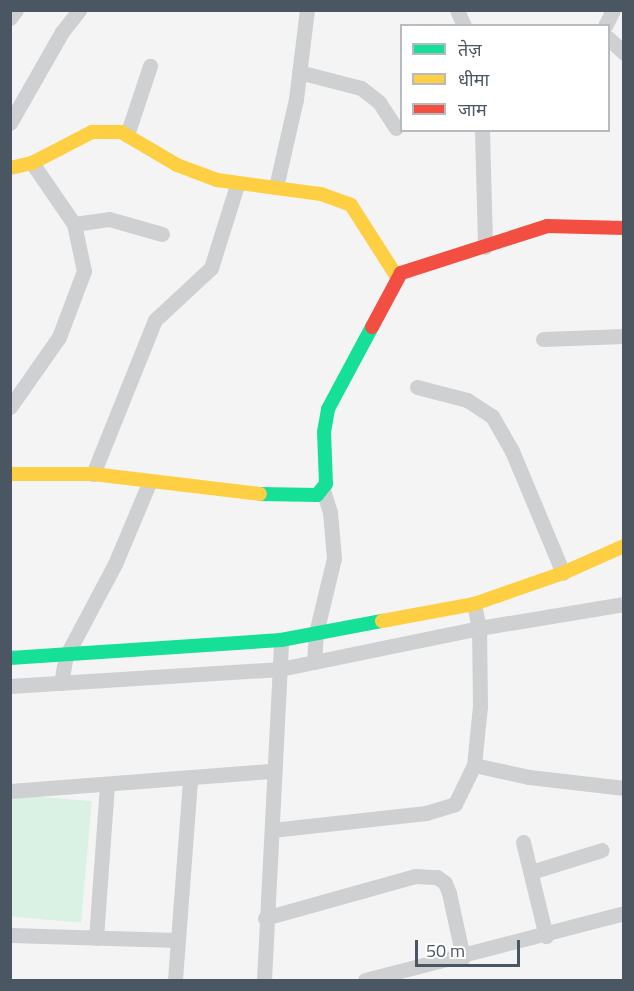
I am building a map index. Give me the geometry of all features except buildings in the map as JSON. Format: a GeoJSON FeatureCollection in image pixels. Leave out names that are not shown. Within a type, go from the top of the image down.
{"type":"FeatureCollection","features":[{"type":"Feature","properties":{"kind":"street"},"geometry":{"type":"LineString","coordinates":[[10,18],[16,10]]}},
{"type":"Feature","properties":{"kind":"street"},"geometry":{"type":"LineString","coordinates":[[10,123],[62,32],[79,10]]}},
{"type":"Feature","properties":{"kind":"street"},"geometry":{"type":"LineString","coordinates":[[276,187],[299,72],[307,10]]}},
{"type":"Feature","properties":{"kind":"street"},"geometry":{"type":"LineString","coordinates":[[457,10],[463,24]]}},
{"type":"Feature","properties":{"kind":"street"},"geometry":{"type":"LineString","coordinates":[[606,24],[613,10]]}},
{"type":"Feature","properties":{"kind":"street"},"geometry":{"type":"LineString","coordinates":[[610,39],[624,53]]}},
{"type":"Feature","properties":{"kind":"street"},"geometry":{"type":"LineString","coordinates":[[127,135],[150,66]]}},
{"type":"Feature","properties":{"kind":"street"},"geometry":{"type":"LineString","coordinates":[[299,72],[362,88],[380,102],[396,128]]}},
{"type":"Feature","properties":{"kind":"street"},"geometry":{"type":"LineString","coordinates":[[10,168],[32,163],[92,132],[110,130],[127,135],[185,169],[237,185],[276,187],[321,194],[351,206],[397,277]]}},
{"type":"Feature","properties":{"kind":"street"},"geometry":{"type":"LineString","coordinates":[[482,132],[486,247]]}},
{"type":"Feature","properties":{"kind":"street"},"geometry":{"type":"LineString","coordinates":[[10,407],[59,337],[82,284],[84,257],[74,224],[32,163]]}},
{"type":"Feature","properties":{"kind":"street"},"geometry":{"type":"LineString","coordinates":[[93,474],[155,320],[211,268],[237,185]]}},
{"type":"Feature","properties":{"kind":"street"},"geometry":{"type":"LineString","coordinates":[[74,224],[109,219],[162,234]]}},
{"type":"Feature","properties":{"kind":"street"},"geometry":{"type":"LineString","coordinates":[[314,662],[316,633],[334,558],[330,512],[323,490],[327,473],[324,432],[328,409],[397,277],[408,270],[547,226],[624,228]]}},
{"type":"Feature","properties":{"kind":"street"},"geometry":{"type":"LineString","coordinates":[[543,339],[624,336]]}},
{"type":"Feature","properties":{"kind":"street"},"geometry":{"type":"LineString","coordinates":[[417,387],[467,400],[492,416],[512,451],[563,573]]}},
{"type":"Feature","properties":{"kind":"street"},"geometry":{"type":"LineString","coordinates":[[10,474],[93,474],[149,483],[286,497],[309,497],[323,490]]}},
{"type":"Feature","properties":{"kind":"street"},"geometry":{"type":"LineString","coordinates":[[61,683],[66,656],[115,564],[149,483]]}},
{"type":"Feature","properties":{"kind":"street"},"geometry":{"type":"LineString","coordinates":[[10,658],[281,640],[474,604],[563,573],[624,546]]}},
{"type":"Feature","properties":{"kind":"street"},"geometry":{"type":"LineString","coordinates":[[272,830],[446,808],[461,797],[474,765],[480,706],[479,628],[474,604]]}},
{"type":"Feature","properties":{"kind":"street"},"geometry":{"type":"LineString","coordinates":[[10,686],[280,669],[479,628],[624,604]]}},
{"type":"Feature","properties":{"kind":"street"},"geometry":{"type":"LineString","coordinates":[[264,981],[265,918],[272,830],[272,771],[281,640]]}},
{"type":"Feature","properties":{"kind":"street"},"geometry":{"type":"LineString","coordinates":[[474,765],[529,777],[624,788]]}},
{"type":"Feature","properties":{"kind":"street"},"geometry":{"type":"LineString","coordinates":[[10,791],[107,786],[272,771]]}},
{"type":"Feature","properties":{"kind":"street"},"geometry":{"type":"LineString","coordinates":[[174,981],[190,779]]}},
{"type":"Feature","properties":{"kind":"street"},"geometry":{"type":"LineString","coordinates":[[96,938],[107,786]]}},
{"type":"Feature","properties":{"kind":"street"},"geometry":{"type":"LineString","coordinates":[[523,842],[546,936]]}},
{"type":"Feature","properties":{"kind":"street"},"geometry":{"type":"LineString","coordinates":[[531,872],[602,850]]}},
{"type":"Feature","properties":{"kind":"street"},"geometry":{"type":"LineString","coordinates":[[265,918],[415,876],[437,877],[445,882],[464,957]]}},
{"type":"Feature","properties":{"kind":"street"},"geometry":{"type":"LineString","coordinates":[[365,981],[546,936],[624,913]]}},
{"type":"Feature","properties":{"kind":"street"},"geometry":{"type":"LineString","coordinates":[[10,935],[177,940]]}},
{"type":"Feature","properties":{"kind":"green space"},"geometry":{"type":"Polygon","coordinates":[[[10,794],[92,801],[81,923],[10,916],[10,794]]]}},
{"type":"Feature","properties":{"kind":"traffic: fast"},"geometry":{"type":"LineString","coordinates":[[260,494],[317,495],[326,484],[324,432],[328,409],[372,327]]}},
{"type":"Feature","properties":{"kind":"traffic: fast"},"geometry":{"type":"LineString","coordinates":[[10,658],[281,640],[382,621]]}},
{"type":"Feature","properties":{"kind":"traffic: slow"},"geometry":{"type":"LineString","coordinates":[[10,168],[32,163],[92,132],[121,132],[177,165],[217,180],[321,194],[351,205],[397,277]]}},
{"type":"Feature","properties":{"kind":"traffic: slow"},"geometry":{"type":"LineString","coordinates":[[10,474],[93,474],[260,494]]}},
{"type":"Feature","properties":{"kind":"traffic: slow"},"geometry":{"type":"LineString","coordinates":[[382,621],[474,604],[563,573],[624,546]]}},
{"type":"Feature","properties":{"kind":"traffic: jam"},"geometry":{"type":"LineString","coordinates":[[372,327],[401,273],[547,226],[624,228]]}}]}
